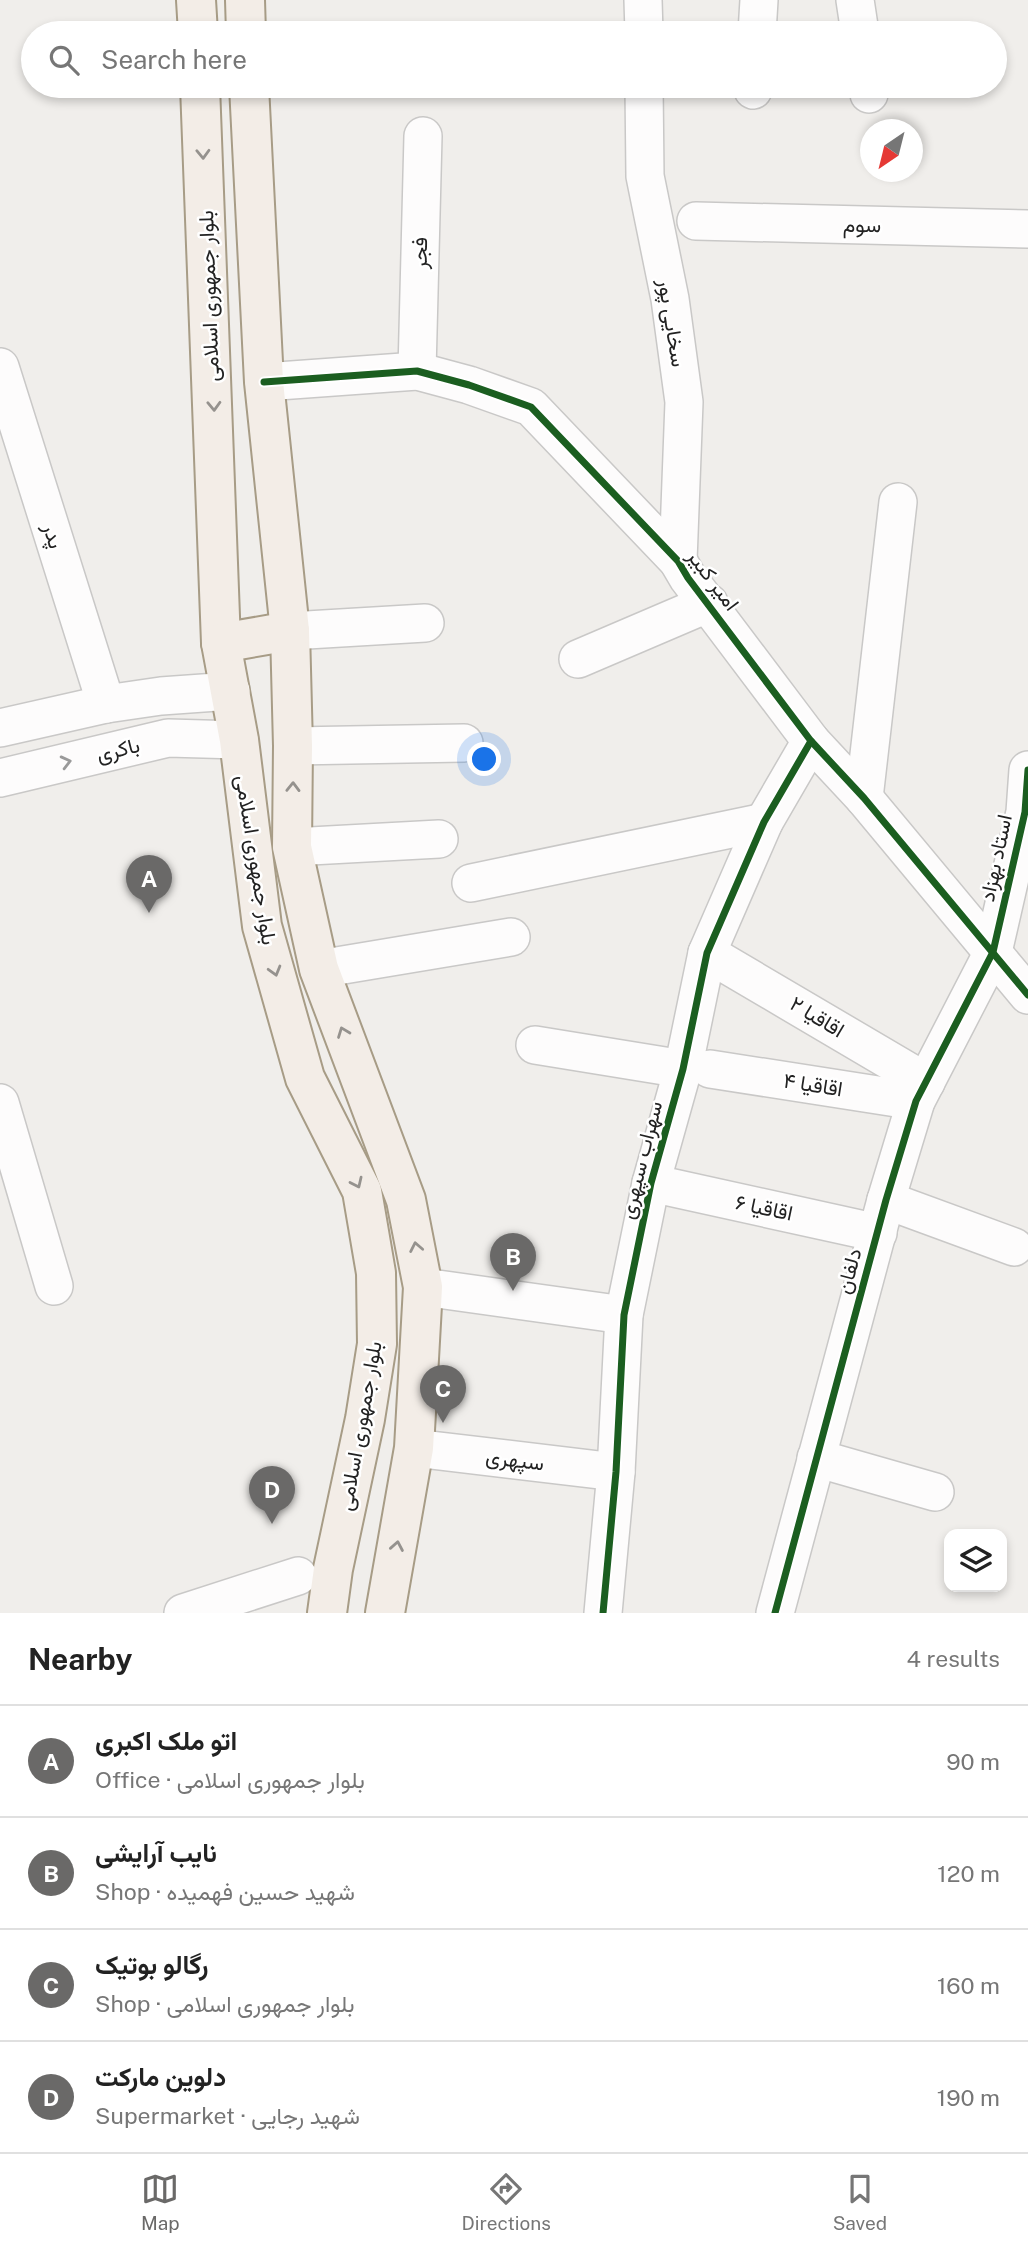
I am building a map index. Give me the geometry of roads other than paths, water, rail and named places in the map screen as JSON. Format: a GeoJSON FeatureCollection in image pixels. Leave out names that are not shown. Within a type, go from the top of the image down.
{"type":"FeatureCollection","features":[{"type":"Feature","properties":{"kind":"main road"},"geometry":{"type":"LineString","coordinates":[[196,0],[197,21]]}},
{"type":"Feature","properties":{"kind":"main road"},"geometry":{"type":"LineString","coordinates":[[244,0],[245,21]]}},
{"type":"Feature","properties":{"kind":"main road","name":"بلوار جمهوری اسلامی"},"geometry":{"type":"LineString","coordinates":[[200,98],[222,643],[239,740],[262,926],[306,1079],[362,1191],[376,1273],[377,1345],[365,1419],[333,1569],[327,1613]]}},
{"type":"Feature","properties":{"kind":"main road","name":"بلوار جمهوری اسلامی"},"geometry":{"type":"LineString","coordinates":[[250,98],[264,382],[290,631],[292,847],[319,969],[406,1200],[423,1287],[414,1448],[385,1613]]}},
{"type":"Feature","properties":{"kind":"main road"},"geometry":{"type":"LineString","coordinates":[[222,643],[290,631]]}},
{"type":"Feature","properties":{"kind":"street"},"geometry":{"type":"LineString","coordinates":[[643,0],[644,21]]}},
{"type":"Feature","properties":{"kind":"street"},"geometry":{"type":"LineString","coordinates":[[758,21],[760,0]]}},
{"type":"Feature","properties":{"kind":"street"},"geometry":{"type":"LineString","coordinates":[[855,0],[858,21]]}},
{"type":"Feature","properties":{"kind":"street","name":"سخایی پور"},"geometry":{"type":"LineString","coordinates":[[644,98],[645,176],[670,299],[684,402],[678,561]]}},
{"type":"Feature","properties":{"kind":"street","name":"فجر"},"geometry":{"type":"LineString","coordinates":[[417,371],[423,136]]}},
{"type":"Feature","properties":{"kind":"street","name":"سوم"},"geometry":{"type":"LineString","coordinates":[[696,221],[1028,229]]}},
{"type":"Feature","properties":{"kind":"street","name":"پدر"},"geometry":{"type":"LineString","coordinates":[[0,367],[106,704]]}},
{"type":"Feature","properties":{"kind":"street","name":"امیر کبیر"},"geometry":{"type":"LineString","coordinates":[[264,382],[417,371],[469,385],[531,407],[678,561],[811,741],[864,798],[1028,995]]}},
{"type":"Feature","properties":{"kind":"street"},"geometry":{"type":"LineString","coordinates":[[864,798],[898,502]]}},
{"type":"Feature","properties":{"kind":"street"},"geometry":{"type":"LineString","coordinates":[[578,659],[709,603]]}},
{"type":"Feature","properties":{"kind":"street"},"geometry":{"type":"LineString","coordinates":[[290,631],[425,623]]}},
{"type":"Feature","properties":{"kind":"street"},"geometry":{"type":"LineString","coordinates":[[0,728],[106,704],[161,696],[231,691]]}},
{"type":"Feature","properties":{"kind":"street"},"geometry":{"type":"LineString","coordinates":[[161,696],[180,715],[168,738]]}},
{"type":"Feature","properties":{"kind":"street","name":"باکری"},"geometry":{"type":"LineString","coordinates":[[0,778],[168,738],[239,740]]}},
{"type":"Feature","properties":{"kind":"street","name":"سهراب سپهری"},"geometry":{"type":"LineString","coordinates":[[603,1613],[616,1472],[624,1315],[651,1183],[697,1069],[707,953],[764,822],[811,741]]}},
{"type":"Feature","properties":{"kind":"street"},"geometry":{"type":"LineString","coordinates":[[293,746],[464,743]]}},
{"type":"Feature","properties":{"kind":"street","name":"استاد بهزاد"},"geometry":{"type":"LineString","coordinates":[[993,952],[1026,811],[1028,770]]}},
{"type":"Feature","properties":{"kind":"street"},"geometry":{"type":"LineString","coordinates":[[471,883],[764,822]]}},
{"type":"Feature","properties":{"kind":"street"},"geometry":{"type":"LineString","coordinates":[[292,847],[439,839]]}},
{"type":"Feature","properties":{"kind":"street"},"geometry":{"type":"LineString","coordinates":[[319,969],[511,937]]}},
{"type":"Feature","properties":{"kind":"street","name":"دلفان"},"geometry":{"type":"LineString","coordinates":[[775,1613],[882,1217],[921,1091],[993,952]]}},
{"type":"Feature","properties":{"kind":"street","name":"اقاقیا ۲"},"geometry":{"type":"LineString","coordinates":[[707,953],[921,1091]]}},
{"type":"Feature","properties":{"kind":"street","name":"اقاقیا ۴"},"geometry":{"type":"LineString","coordinates":[[535,1045],[697,1069],[921,1091]]}},
{"type":"Feature","properties":{"kind":"street"},"geometry":{"type":"LineString","coordinates":[[0,1103],[54,1286]]}},
{"type":"Feature","properties":{"kind":"street","name":"اقاقیا ۶"},"geometry":{"type":"LineString","coordinates":[[651,1183],[882,1217],[1014,1247]]}},
{"type":"Feature","properties":{"kind":"street"},"geometry":{"type":"LineString","coordinates":[[423,1287],[624,1315]]}},
{"type":"Feature","properties":{"kind":"street","name":"سپهری"},"geometry":{"type":"LineString","coordinates":[[414,1448],[616,1472]]}},
{"type":"Feature","properties":{"kind":"street"},"geometry":{"type":"LineString","coordinates":[[816,1458],[935,1492]]}},
{"type":"Feature","properties":{"kind":"street"},"geometry":{"type":"LineString","coordinates":[[183,1613],[298,1576]]}},
{"type":"Feature","properties":{"kind":"place","name":"اتو ملک اکبری"},"geometry":{"type":"Point","coordinates":[149,913]}},
{"type":"Feature","properties":{"kind":"place","name":"نایب آرایشی"},"geometry":{"type":"Point","coordinates":[513,1291]}},
{"type":"Feature","properties":{"kind":"place","name":"رگالو بوتیک"},"geometry":{"type":"Point","coordinates":[443,1423]}},
{"type":"Feature","properties":{"kind":"place","name":"دلوین مارکت"},"geometry":{"type":"Point","coordinates":[272,1524]}}]}
